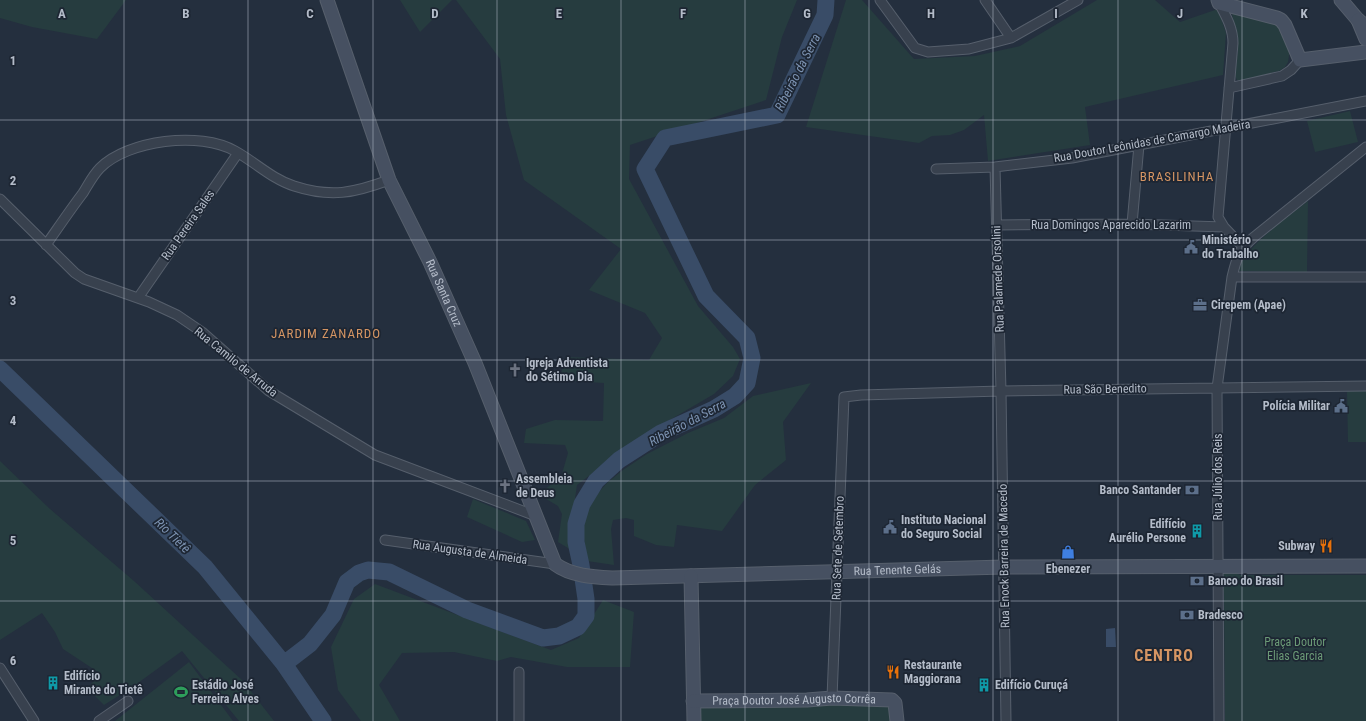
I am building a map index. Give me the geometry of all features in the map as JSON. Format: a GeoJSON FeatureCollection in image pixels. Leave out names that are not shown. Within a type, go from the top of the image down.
{"type":"FeatureCollection","features":[{"type":"Feature","properties":{"kind":"street","name":"Rua Santa Cruz"},"geometry":{"type":"LineString","coordinates":[[327,0],[388,180],[430,262],[475,362],[555,564]]}},
{"type":"Feature","properties":{"kind":"street"},"geometry":{"type":"LineString","coordinates":[[880,0],[915,48],[928,52],[969,49],[1011,38],[1078,0]]}},
{"type":"Feature","properties":{"kind":"street"},"geometry":{"type":"LineString","coordinates":[[985,0],[1011,38]]}},
{"type":"Feature","properties":{"kind":"street"},"geometry":{"type":"LineString","coordinates":[[1219,1],[1281,20],[1285,25],[1300,60]]}},
{"type":"Feature","properties":{"kind":"street"},"geometry":{"type":"LineString","coordinates":[[1219,1],[1233,35],[1218,217],[1224,227],[1243,247],[1366,147]]}},
{"type":"Feature","properties":{"kind":"street"},"geometry":{"type":"LineString","coordinates":[[1343,1],[1362,23],[1366,39]]}},
{"type":"Feature","properties":{"kind":"street"},"geometry":{"type":"LineString","coordinates":[[1229,88],[1282,76],[1291,70],[1300,60],[1366,52]]}},
{"type":"Feature","properties":{"kind":"street","name":"Rua Doutor Leônidas de Camargo Madeira"},"geometry":{"type":"LineString","coordinates":[[936,169],[995,167],[1072,158],[1366,101]]}},
{"type":"Feature","properties":{"kind":"street"},"geometry":{"type":"LineString","coordinates":[[46,245],[100,168],[114,157],[126,151],[147,145],[189,139],[214,143],[234,150],[277,179],[293,186],[315,191],[341,193],[364,189],[388,180]]}},
{"type":"Feature","properties":{"kind":"street"},"geometry":{"type":"LineString","coordinates":[[1132,224],[1139,145]]}},
{"type":"Feature","properties":{"kind":"street","name":"Rua Pereira Sales"},"geometry":{"type":"LineString","coordinates":[[138,298],[238,153]]}},
{"type":"Feature","properties":{"kind":"street","name":"Rua Palamede Orsolini"},"geometry":{"type":"LineString","coordinates":[[995,167],[1001,391]]}},
{"type":"Feature","properties":{"kind":"street","name":"Rua Camilo de Arruda"},"geometry":{"type":"LineString","coordinates":[[0,199],[75,273],[84,279],[138,298],[177,315],[202,332],[270,391],[375,455],[536,516]]}},
{"type":"Feature","properties":{"kind":"street","name":"Rua Domingos Aparecido Lazarim"},"geometry":{"type":"LineString","coordinates":[[997,225],[1132,224],[1224,227]]}},
{"type":"Feature","properties":{"kind":"street","name":"Rua Júlio dos Reis"},"geometry":{"type":"LineString","coordinates":[[1218,567],[1217,388],[1232,277],[1236,260],[1243,247]]}},
{"type":"Feature","properties":{"kind":"street"},"geometry":{"type":"LineString","coordinates":[[1232,277],[1366,277]]}},
{"type":"Feature","properties":{"kind":"street","name":"Rua São Benedito"},"geometry":{"type":"LineString","coordinates":[[844,397],[861,395],[1001,391],[1366,386]]}},
{"type":"Feature","properties":{"kind":"street","name":"Rua Enock Barreira de Macedo"},"geometry":{"type":"LineString","coordinates":[[1001,391],[1006,721]]}},
{"type":"Feature","properties":{"kind":"street","name":"Rua Sete de Setembro"},"geometry":{"type":"LineString","coordinates":[[832,698],[844,397]]}},
{"type":"Feature","properties":{"kind":"street","name":"Rua Augusta de Almeida"},"geometry":{"type":"LineString","coordinates":[[385,540],[555,564]]}},
{"type":"Feature","properties":{"kind":"street","name":"Rua Tenente Gelás"},"geometry":{"type":"LineString","coordinates":[[555,564],[561,568],[577,573],[594,577],[613,578],[1004,567],[1218,567]]}},
{"type":"Feature","properties":{"kind":"street"},"geometry":{"type":"LineString","coordinates":[[1219,721],[1218,567],[1366,566]]}},
{"type":"Feature","properties":{"kind":"street"},"geometry":{"type":"LineString","coordinates":[[691,576],[694,721]]}},
{"type":"Feature","properties":{"kind":"street"},"geometry":{"type":"LineString","coordinates":[[0,668],[34,721]]}},
{"type":"Feature","properties":{"kind":"street"},"geometry":{"type":"LineString","coordinates":[[519,672],[519,721]]}},
{"type":"Feature","properties":{"kind":"street","name":"Praça Doutor José Augusto Corrêa"},"geometry":{"type":"LineString","coordinates":[[693,701],[807,700],[832,698],[892,700],[895,703],[897,721]]}},
{"type":"Feature","properties":{"kind":"street"},"geometry":{"type":"LineString","coordinates":[[99,721],[128,701]]}},
{"type":"Feature","properties":{"kind":"green space"},"geometry":{"type":"Polygon","coordinates":[[[0,0],[126,0],[97,39],[32,27],[0,18],[0,0]]]}},
{"type":"Feature","properties":{"kind":"green space"},"geometry":{"type":"Polygon","coordinates":[[[400,0],[452,0],[420,32],[400,0]]]}},
{"type":"Feature","properties":{"kind":"green space"},"geometry":{"type":"Polygon","coordinates":[[[456,0],[797,0],[782,37],[766,100],[630,145],[629,179],[698,306],[733,347],[740,359],[733,376],[714,394],[639,438],[577,485],[571,526],[573,551],[558,542],[562,514],[558,506],[543,497],[544,490],[561,477],[568,453],[565,445],[524,443],[526,429],[555,420],[603,421],[604,383],[559,380],[566,357],[649,360],[662,338],[645,313],[589,290],[621,249],[524,180],[506,115],[500,59],[456,0]]]}},
{"type":"Feature","properties":{"kind":"green space"},"geometry":{"type":"Polygon","coordinates":[[[846,0],[862,0],[914,59],[975,56],[1020,46],[1097,0],[1155,0],[1180,22],[1218,9],[1226,33],[1223,75],[1085,107],[1090,145],[988,161],[984,115],[964,130],[950,135],[932,136],[919,143],[806,127],[846,0]]]}},
{"type":"Feature","properties":{"kind":"green space"},"geometry":{"type":"Polygon","coordinates":[[[1232,11],[1272,21],[1282,29],[1290,49],[1288,62],[1285,67],[1279,71],[1240,81],[1237,80],[1235,76],[1238,43],[1232,11]]]}},
{"type":"Feature","properties":{"kind":"green space"},"geometry":{"type":"Polygon","coordinates":[[[1350,111],[1358,142],[1315,152],[1307,121],[1350,111]]]}},
{"type":"Feature","properties":{"kind":"green space"},"geometry":{"type":"Polygon","coordinates":[[[1308,201],[1307,272],[1239,271],[1241,263],[1257,243],[1308,201]]]}},
{"type":"Feature","properties":{"kind":"green space"},"geometry":{"type":"Polygon","coordinates":[[[811,383],[783,422],[786,460],[755,485],[722,531],[677,525],[674,547],[656,545],[634,536],[634,520],[626,518],[613,520],[611,529],[614,565],[587,561],[582,525],[590,502],[607,483],[623,470],[647,454],[688,433],[724,418],[753,396],[811,383]]]}},
{"type":"Feature","properties":{"kind":"green space"},"geometry":{"type":"Polygon","coordinates":[[[1347,391],[1366,391],[1366,442],[1348,442],[1347,391]]]}},
{"type":"Feature","properties":{"kind":"green space"},"geometry":{"type":"Polygon","coordinates":[[[0,461],[50,509],[134,581],[243,681],[274,721],[239,721],[182,651],[131,688],[104,705],[87,688],[101,674],[63,649],[55,632],[42,613],[0,640],[0,461]]]}},
{"type":"Feature","properties":{"kind":"green space"},"geometry":{"type":"Polygon","coordinates":[[[473,499],[526,521],[535,540],[522,542],[467,517],[473,499]]]}},
{"type":"Feature","properties":{"kind":"green space","name":"Praça Doutor Elias Garcia"},"geometry":{"type":"Polygon","coordinates":[[[1235,572],[1240,575],[1366,575],[1366,721],[1225,721],[1224,592],[1220,587],[1221,573],[1235,572]]]}},
{"type":"Feature","properties":{"kind":"green space"},"geometry":{"type":"Polygon","coordinates":[[[375,584],[551,650],[579,638],[603,600],[634,612],[630,667],[567,667],[511,657],[497,661],[454,652],[402,653],[379,685],[400,721],[361,721],[338,690],[331,647],[354,599],[375,584]]]}},
{"type":"Feature","properties":{"kind":"green space","name":"Estádio José Ferreira Alves"},"geometry":{"type":"Polygon","coordinates":[[[189,662],[233,721],[115,721],[189,662]]]}},
{"type":"Feature","properties":{"kind":"green space"},"geometry":{"type":"Polygon","coordinates":[[[892,701],[894,721],[697,721],[697,703],[892,701]]]}},
{"type":"Feature","properties":{"kind":"water"},"geometry":{"type":"Polygon","coordinates":[[[1115,628],[1116,647],[1106,647],[1106,629],[1115,628]]]}},
{"type":"Feature","properties":{"kind":"waterway","name":"Ribeirão da Serra"},"geometry":{"type":"LineString","coordinates":[[284,664],[310,644],[333,615],[347,582],[359,573],[368,570],[389,572],[467,610],[543,638],[559,636],[578,627],[586,616],[586,599],[576,542],[576,524],[582,504],[596,481],[619,460],[661,433],[714,409],[735,396],[747,383],[752,358],[747,338],[706,296],[645,169],[665,138],[777,115],[825,15],[826,0]]}},
{"type":"Feature","properties":{"kind":"waterway","name":"Rio Tietê"},"geometry":{"type":"LineString","coordinates":[[0,369],[205,567],[284,664],[323,721]]}},
{"type":"Feature","properties":{"kind":"place","name":"Ministério do Trabalho"},"geometry":{"type":"Point","coordinates":[1191,247]}},
{"type":"Feature","properties":{"kind":"place","name":"Cirepem (Apae)"},"geometry":{"type":"Point","coordinates":[1200,305]}},
{"type":"Feature","properties":{"kind":"place","name":"Igreja Adventista do Sétimo Dia"},"geometry":{"type":"Point","coordinates":[515,370]}},
{"type":"Feature","properties":{"kind":"place","name":"Polícia Militar"},"geometry":{"type":"Point","coordinates":[1341,406]}},
{"type":"Feature","properties":{"kind":"place","name":"Assembleia de Deus"},"geometry":{"type":"Point","coordinates":[505,486]}},
{"type":"Feature","properties":{"kind":"place","name":"Banco Santander"},"geometry":{"type":"Point","coordinates":[1192,490]}},
{"type":"Feature","properties":{"kind":"place","name":"Instituto Nacional do Seguro Social"},"geometry":{"type":"Point","coordinates":[890,527]}},
{"type":"Feature","properties":{"kind":"place","name":"Edifício Aurélio Persone"},"geometry":{"type":"Point","coordinates":[1197,531]}},
{"type":"Feature","properties":{"kind":"place","name":"Subway"},"geometry":{"type":"Point","coordinates":[1326,546]}},
{"type":"Feature","properties":{"kind":"place","name":"Ebenezer"},"geometry":{"type":"Point","coordinates":[1068,552]}},
{"type":"Feature","properties":{"kind":"place","name":"Banco do Brasil"},"geometry":{"type":"Point","coordinates":[1197,581]}},
{"type":"Feature","properties":{"kind":"place","name":"Bradesco"},"geometry":{"type":"Point","coordinates":[1187,615]}},
{"type":"Feature","properties":{"kind":"place","name":"Restaurante Maggiorana"},"geometry":{"type":"Point","coordinates":[893,672]}},
{"type":"Feature","properties":{"kind":"place","name":"Edifício Mirante do Tietê"},"geometry":{"type":"Point","coordinates":[53,683]}},
{"type":"Feature","properties":{"kind":"place","name":"Edifício Curuçá"},"geometry":{"type":"Point","coordinates":[984,685]}},
{"type":"Feature","properties":{"kind":"place","name":"Estádio José Ferreira Alves"},"geometry":{"type":"Point","coordinates":[181,692]}},
{"type":"Feature","properties":{"kind":"district","name":"BRASILINHA"},"geometry":{"type":"Point","coordinates":[1177,176]}},
{"type":"Feature","properties":{"kind":"district","name":"JARDIM ZANARDO"},"geometry":{"type":"Point","coordinates":[326,333]}},
{"type":"Feature","properties":{"kind":"district","name":"CENTRO"},"geometry":{"type":"Point","coordinates":[1164,655]}}]}
